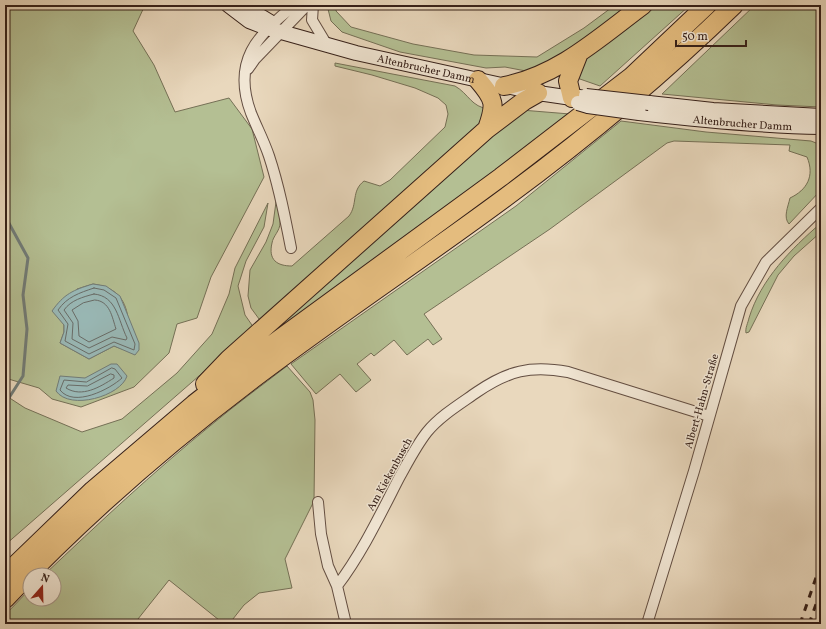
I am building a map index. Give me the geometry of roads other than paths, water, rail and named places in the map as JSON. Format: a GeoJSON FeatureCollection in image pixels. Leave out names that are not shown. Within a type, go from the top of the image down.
{"type":"FeatureCollection","features":[{"type":"Feature","properties":{"kind":"highway"},"geometry":{"type":"LineString","coordinates":[[504,86],[522,82],[538,76],[578,53],[643,5]]}},
{"type":"Feature","properties":{"kind":"highway"},"geometry":{"type":"LineString","coordinates":[[5,575],[93,490],[240,368],[501,178],[631,77],[707,5]]}},
{"type":"Feature","properties":{"kind":"highway"},"geometry":{"type":"LineString","coordinates":[[5,599],[105,501],[202,418],[318,331],[507,196],[649,84],[734,5]]}},
{"type":"Feature","properties":{"kind":"highway"},"geometry":{"type":"LineString","coordinates":[[578,53],[568,81],[578,99]]}},
{"type":"Feature","properties":{"kind":"highway"},"geometry":{"type":"LineString","coordinates":[[478,80],[490,94],[494,104],[487,129]]}},
{"type":"Feature","properties":{"kind":"highway"},"geometry":{"type":"LineString","coordinates":[[160,433],[229,359],[487,129],[524,101],[538,93]]}},
{"type":"Feature","properties":{"kind":"main road","name":"Altenbrucher Damm"},"geometry":{"type":"LineString","coordinates":[[228,5],[249,21],[326,45],[389,61],[538,93],[644,108],[713,110],[819,125]]}},
{"type":"Feature","properties":{"kind":"main road","name":"Altenbrucher Damm"},"geometry":{"type":"LineString","coordinates":[[242,5],[274,28]]}},
{"type":"Feature","properties":{"kind":"street"},"geometry":{"type":"LineString","coordinates":[[245,75],[274,28],[295,5]]}},
{"type":"Feature","properties":{"kind":"street"},"geometry":{"type":"LineString","coordinates":[[291,248],[274,172],[251,112],[246,94],[245,75],[250,53],[255,43],[307,5]]}},
{"type":"Feature","properties":{"kind":"street"},"geometry":{"type":"LineString","coordinates":[[313,5],[312,20],[326,45]]}},
{"type":"Feature","properties":{"kind":"street","name":"Albert-Hahn-Straße"},"geometry":{"type":"LineString","coordinates":[[647,624],[694,471],[741,306],[752,284],[766,262],[821,208]]}},
{"type":"Feature","properties":{"kind":"street","name":"Am Kiekenbusch"},"geometry":{"type":"LineString","coordinates":[[337,586],[352,566],[414,450],[428,431],[446,414],[498,378],[527,369],[550,368],[568,372],[709,416]]}},
{"type":"Feature","properties":{"kind":"street"},"geometry":{"type":"LineString","coordinates":[[318,502],[322,540],[328,566],[337,586],[346,624]]}},
{"type":"Feature","properties":{"kind":"water"},"geometry":{"type":"Polygon","coordinates":[[[93,284],[106,286],[120,296],[139,343],[139,350],[135,355],[114,346],[89,359],[60,343],[64,332],[64,325],[52,311],[61,300],[70,293],[93,284]]]}},
{"type":"Feature","properties":{"kind":"water"},"geometry":{"type":"Polygon","coordinates":[[[111,364],[117,364],[127,376],[123,383],[106,395],[83,400],[72,400],[63,397],[56,391],[60,376],[85,378],[111,364]]]}},
{"type":"Feature","properties":{"kind":"waterway"},"geometry":{"type":"LineString","coordinates":[[5,216],[28,258],[23,295],[27,329],[23,376],[5,404]]}},
{"type":"Feature","properties":{"kind":"railway"},"geometry":{"type":"LineString","coordinates":[[800,624],[821,563]]}},
{"type":"Feature","properties":{"kind":"railway"},"geometry":{"type":"LineString","coordinates":[[809,624],[821,590]]}},
{"type":"Feature","properties":{"kind":"railway"},"geometry":{"type":"LineString","coordinates":[[818,624],[821,615]]}}]}
